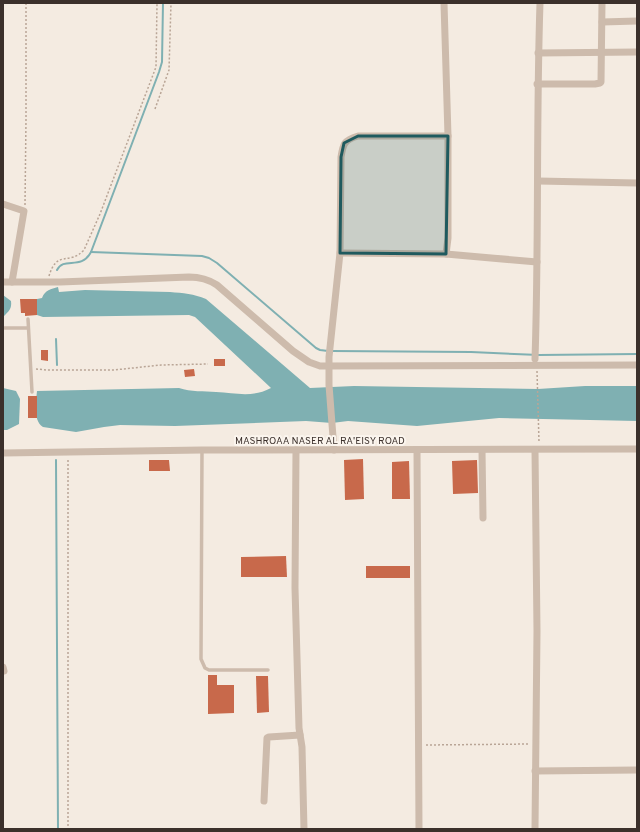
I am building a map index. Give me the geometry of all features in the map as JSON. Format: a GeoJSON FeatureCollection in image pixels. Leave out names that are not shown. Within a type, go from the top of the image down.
{"type":"FeatureCollection","features":[{"type":"Feature","properties":{"kind":"street"},"geometry":{"type":"LineString","coordinates":[[444,3],[448,136],[448,238],[446,254]]}},
{"type":"Feature","properties":{"kind":"street"},"geometry":{"type":"LineString","coordinates":[[536,362],[538,182],[537,84],[540,3]]}},
{"type":"Feature","properties":{"kind":"street"},"geometry":{"type":"LineString","coordinates":[[537,84],[600,83],[602,79],[602,3]]}},
{"type":"Feature","properties":{"kind":"street"},"geometry":{"type":"LineString","coordinates":[[602,22],[637,21]]}},
{"type":"Feature","properties":{"kind":"street"},"geometry":{"type":"LineString","coordinates":[[538,53],[601,54],[637,52]]}},
{"type":"Feature","properties":{"kind":"street"},"geometry":{"type":"LineString","coordinates":[[334,450],[329,385],[329,357],[340,253],[341,157],[344,143],[350,138],[358,136],[448,136]]}},
{"type":"Feature","properties":{"kind":"street"},"geometry":{"type":"LineString","coordinates":[[538,182],[637,183]]}},
{"type":"Feature","properties":{"kind":"street"},"geometry":{"type":"LineString","coordinates":[[3,204],[24,211],[12,282]]}},
{"type":"Feature","properties":{"kind":"street"},"geometry":{"type":"LineString","coordinates":[[340,253],[446,254],[537,262]]}},
{"type":"Feature","properties":{"kind":"street"},"geometry":{"type":"LineString","coordinates":[[3,282],[189,277],[204,278],[210,280],[297,354],[315,365],[329,367],[536,362],[637,365]]}},
{"type":"Feature","properties":{"kind":"street","name":"MASHROAA NASER AL RA'EISY ROAD"},"geometry":{"type":"LineString","coordinates":[[3,453],[202,450],[637,449]]}},
{"type":"Feature","properties":{"kind":"street"},"geometry":{"type":"LineString","coordinates":[[296,450],[296,588],[299,728],[302,747],[304,829]]}},
{"type":"Feature","properties":{"kind":"street"},"geometry":{"type":"LineString","coordinates":[[417,450],[419,829]]}},
{"type":"Feature","properties":{"kind":"street"},"geometry":{"type":"LineString","coordinates":[[482,450],[483,518]]}},
{"type":"Feature","properties":{"kind":"street"},"geometry":{"type":"LineString","coordinates":[[535,829],[538,450]]}},
{"type":"Feature","properties":{"kind":"street"},"geometry":{"type":"LineString","coordinates":[[264,801],[267,738],[300,735]]}},
{"type":"Feature","properties":{"kind":"street"},"geometry":{"type":"LineString","coordinates":[[535,771],[637,770]]}},
{"type":"Feature","properties":{"kind":"lane"},"geometry":{"type":"LineString","coordinates":[[28,319],[32,392]]}},
{"type":"Feature","properties":{"kind":"lane"},"geometry":{"type":"LineString","coordinates":[[3,328],[28,328]]}},
{"type":"Feature","properties":{"kind":"lane"},"geometry":{"type":"LineString","coordinates":[[202,450],[201,659],[205,668],[209,670],[268,670]]}},
{"type":"Feature","properties":{"kind":"path"},"geometry":{"type":"LineString","coordinates":[[24,211],[26,174],[26,3]]}},
{"type":"Feature","properties":{"kind":"path"},"geometry":{"type":"LineString","coordinates":[[46,282],[54,262],[75,257],[84,250],[100,214],[156,67],[157,3]]}},
{"type":"Feature","properties":{"kind":"path"},"geometry":{"type":"LineString","coordinates":[[155,109],[169,70],[171,3]]}},
{"type":"Feature","properties":{"kind":"path"},"geometry":{"type":"LineString","coordinates":[[536,362],[539,421],[538,450]]}},
{"type":"Feature","properties":{"kind":"path"},"geometry":{"type":"LineString","coordinates":[[30,367],[48,370],[114,370],[162,365],[208,364]]}},
{"type":"Feature","properties":{"kind":"path"},"geometry":{"type":"LineString","coordinates":[[67,452],[68,829]]}},
{"type":"Feature","properties":{"kind":"path"},"geometry":{"type":"LineString","coordinates":[[418,746],[535,744]]}},
{"type":"Feature","properties":{"kind":"highlighted area"},"geometry":{"type":"Polygon","coordinates":[[[358,136],[448,136],[446,254],[340,253],[341,157],[344,143],[358,136]]]}},
{"type":"Feature","properties":{"kind":"water"},"geometry":{"type":"Polygon","coordinates":[[[58,287],[59,292],[85,290],[170,292],[184,293],[206,299],[310,388],[354,386],[538,389],[585,386],[637,386],[637,421],[499,418],[417,426],[348,421],[332,423],[306,421],[175,426],[120,425],[76,432],[43,427],[36,416],[37,391],[179,388],[193,391],[251,394],[271,388],[195,317],[189,315],[43,317],[37,315],[37,299],[42,298],[48,290],[58,287]]]}},
{"type":"Feature","properties":{"kind":"water"},"geometry":{"type":"Polygon","coordinates":[[[3,295],[11,301],[11,306],[10,310],[3,317],[3,295]]]}},
{"type":"Feature","properties":{"kind":"water"},"geometry":{"type":"Polygon","coordinates":[[[3,388],[16,391],[20,399],[19,424],[7,430],[3,430],[3,388]]]}},
{"type":"Feature","properties":{"kind":"building"},"geometry":{"type":"Polygon","coordinates":[[[20,299],[37,299],[37,315],[25,316],[25,313],[21,313],[20,299]]]}},
{"type":"Feature","properties":{"kind":"building"},"geometry":{"type":"Polygon","coordinates":[[[41,350],[48,350],[48,361],[41,360],[41,350]]]}},
{"type":"Feature","properties":{"kind":"building"},"geometry":{"type":"Polygon","coordinates":[[[214,359],[225,359],[225,366],[214,366],[214,359]]]}},
{"type":"Feature","properties":{"kind":"building"},"geometry":{"type":"Polygon","coordinates":[[[194,369],[195,376],[185,377],[184,370],[194,369]]]}},
{"type":"Feature","properties":{"kind":"building"},"geometry":{"type":"Polygon","coordinates":[[[28,396],[37,396],[37,418],[28,418],[28,396]]]}},
{"type":"Feature","properties":{"kind":"building"},"geometry":{"type":"Polygon","coordinates":[[[363,459],[364,499],[345,500],[344,460],[363,459]]]}},
{"type":"Feature","properties":{"kind":"building"},"geometry":{"type":"Polygon","coordinates":[[[149,460],[169,460],[170,471],[149,471],[149,460]]]}},
{"type":"Feature","properties":{"kind":"building"},"geometry":{"type":"Polygon","coordinates":[[[477,460],[478,493],[453,494],[452,461],[477,460]]]}},
{"type":"Feature","properties":{"kind":"building"},"geometry":{"type":"Polygon","coordinates":[[[409,461],[410,499],[392,499],[392,462],[409,461]]]}},
{"type":"Feature","properties":{"kind":"building"},"geometry":{"type":"Polygon","coordinates":[[[286,556],[287,577],[241,577],[241,557],[286,556]]]}},
{"type":"Feature","properties":{"kind":"building"},"geometry":{"type":"Polygon","coordinates":[[[366,566],[410,566],[410,578],[366,578],[366,566]]]}},
{"type":"Feature","properties":{"kind":"building"},"geometry":{"type":"Polygon","coordinates":[[[208,675],[217,675],[217,685],[234,685],[234,713],[208,714],[208,675]]]}},
{"type":"Feature","properties":{"kind":"building"},"geometry":{"type":"Polygon","coordinates":[[[256,676],[268,676],[269,712],[257,713],[256,676]]]}},
{"type":"Feature","properties":{"kind":"waterway"},"geometry":{"type":"LineString","coordinates":[[57,270],[64,264],[82,261],[87,258],[91,252],[162,62],[163,3]]}},
{"type":"Feature","properties":{"kind":"waterway"},"geometry":{"type":"LineString","coordinates":[[91,252],[202,256],[209,258],[217,263],[316,348],[328,351]]}},
{"type":"Feature","properties":{"kind":"waterway"},"geometry":{"type":"LineString","coordinates":[[56,339],[57,365]]}},
{"type":"Feature","properties":{"kind":"waterway"},"geometry":{"type":"LineString","coordinates":[[332,351],[471,352],[539,355],[637,354]]}},
{"type":"Feature","properties":{"kind":"waterway"},"geometry":{"type":"LineString","coordinates":[[56,460],[58,829]]}}]}
